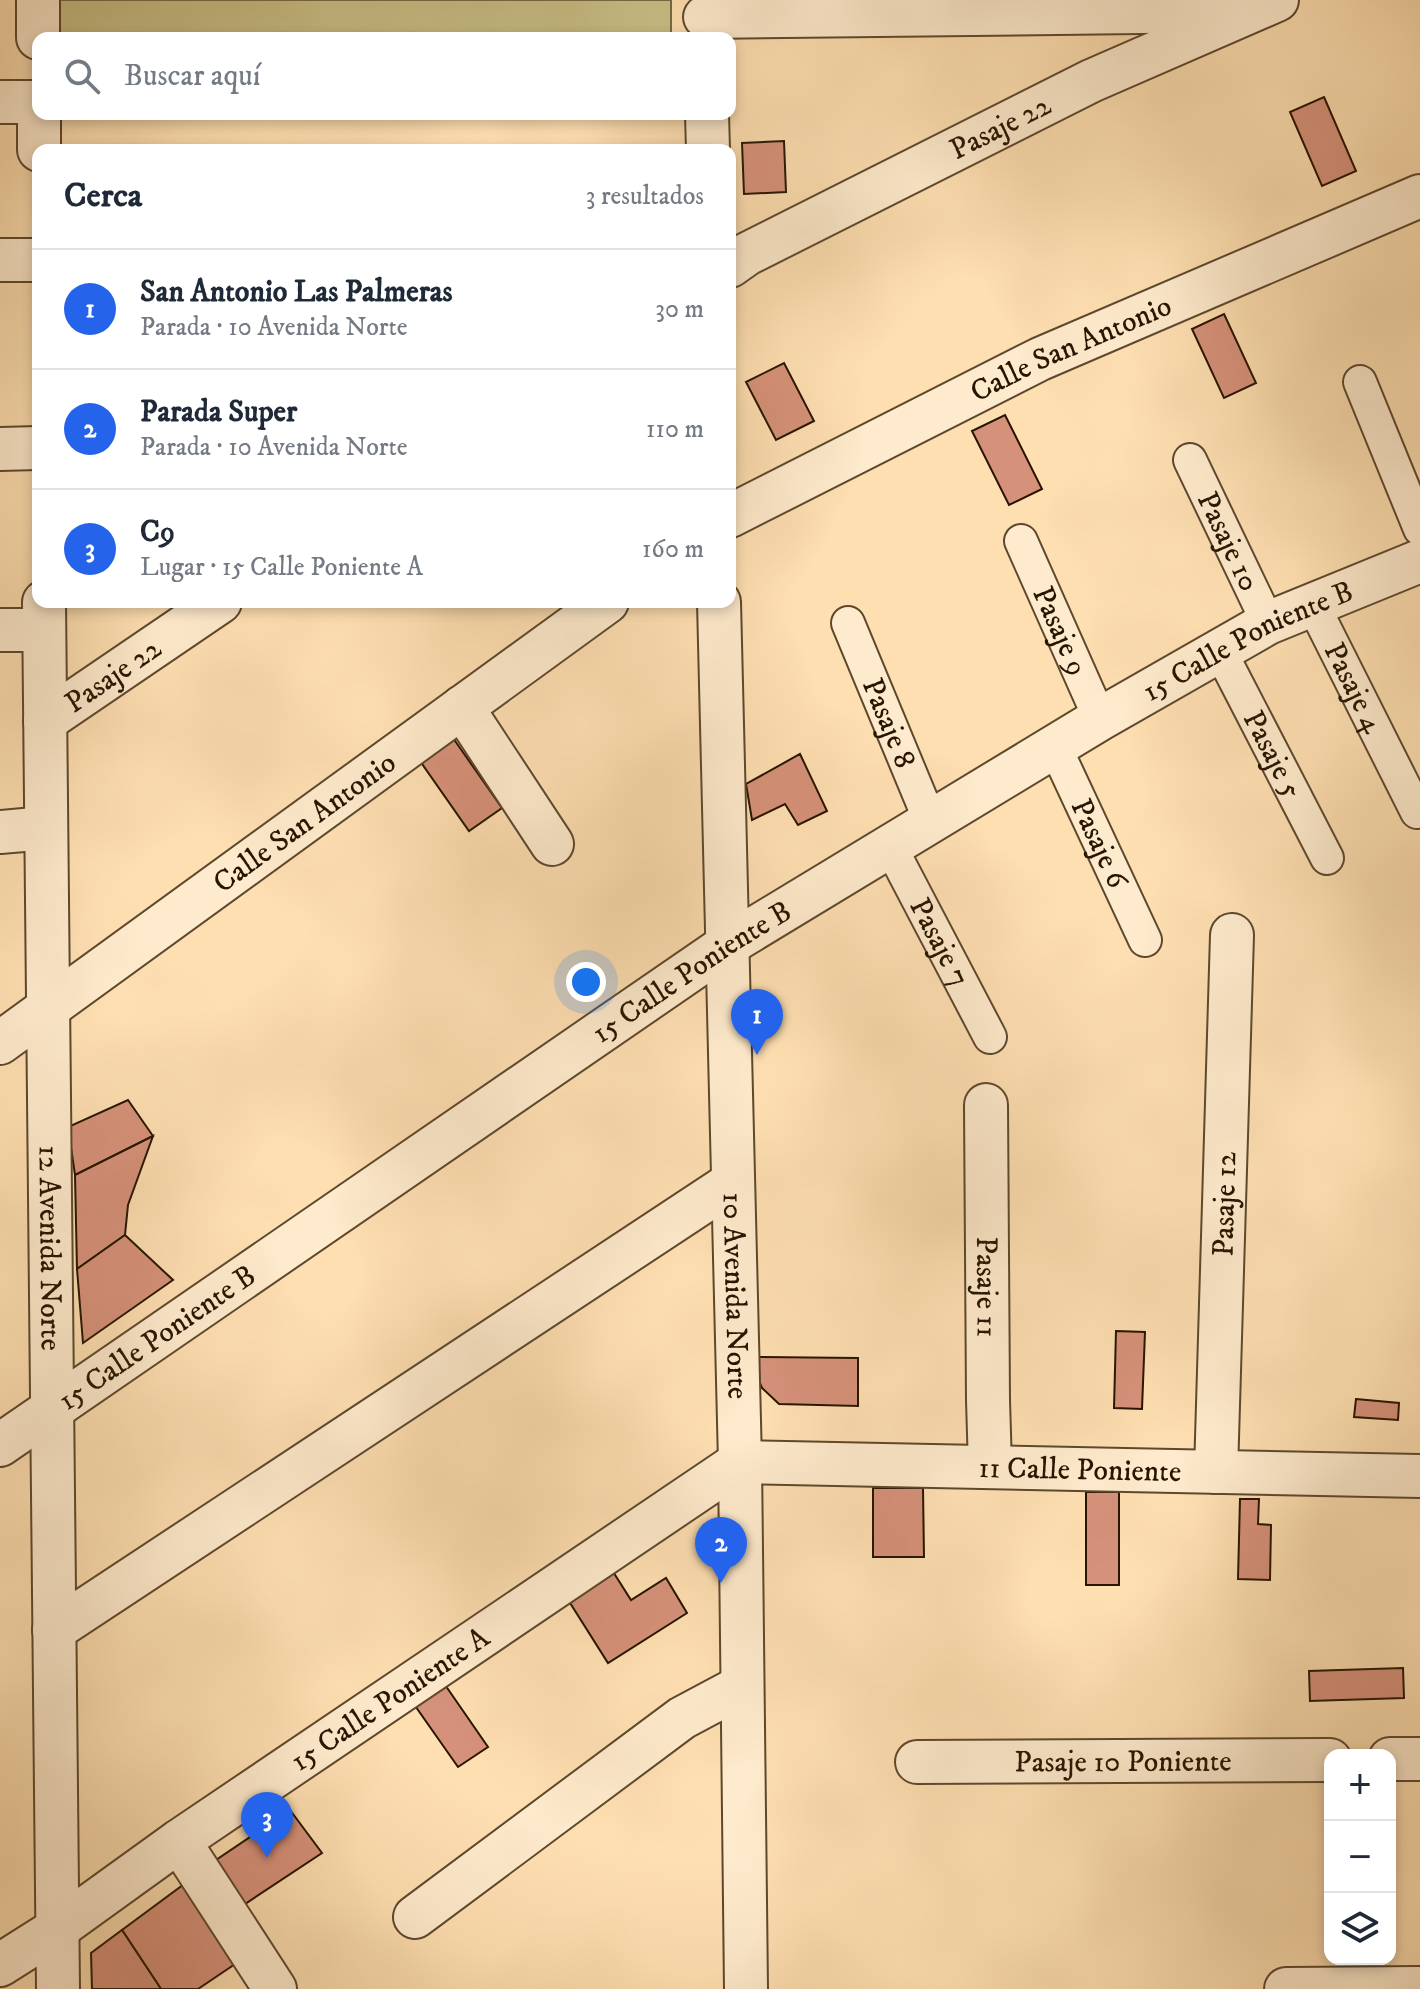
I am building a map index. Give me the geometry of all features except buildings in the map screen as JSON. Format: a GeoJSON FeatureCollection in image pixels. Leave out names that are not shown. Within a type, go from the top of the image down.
{"type":"FeatureCollection","features":[{"type":"Feature","properties":{"kind":"street"},"geometry":{"type":"LineString","coordinates":[[38,0],[38,32]]}},
{"type":"Feature","properties":{"kind":"street"},"geometry":{"type":"LineString","coordinates":[[705,18],[1259,9]]}},
{"type":"Feature","properties":{"kind":"street","name":"Pasaje 22"},"geometry":{"type":"LineString","coordinates":[[736,262],[1091,81],[1259,9]]}},
{"type":"Feature","properties":{"kind":"street"},"geometry":{"type":"LineString","coordinates":[[0,102],[32,102]]}},
{"type":"Feature","properties":{"kind":"street"},"geometry":{"type":"LineString","coordinates":[[39,120],[39,144]]}},
{"type":"Feature","properties":{"kind":"street"},"geometry":{"type":"LineString","coordinates":[[707,120],[708,144]]}},
{"type":"Feature","properties":{"kind":"street","name":"Calle San Antonio"},"geometry":{"type":"LineString","coordinates":[[736,513],[1040,359],[1420,196]]}},
{"type":"Feature","properties":{"kind":"street"},"geometry":{"type":"LineString","coordinates":[[0,260],[32,260]]}},
{"type":"Feature","properties":{"kind":"street"},"geometry":{"type":"LineString","coordinates":[[1360,382],[1420,529]]}},
{"type":"Feature","properties":{"kind":"street"},"geometry":{"type":"LineString","coordinates":[[0,449],[32,448]]}},
{"type":"Feature","properties":{"kind":"street","name":"Pasaje 10"},"geometry":{"type":"LineString","coordinates":[[1190,460],[1268,623]]}},
{"type":"Feature","properties":{"kind":"street","name":"Pasaje 9"},"geometry":{"type":"LineString","coordinates":[[1021,541],[1100,719]]}},
{"type":"Feature","properties":{"kind":"street","name":"15 Calle Poniente B"},"geometry":{"type":"LineString","coordinates":[[0,1445],[727,945],[1100,719],[1268,623],[1420,561]]}},
{"type":"Feature","properties":{"kind":"street","name":"Pasaje 4"},"geometry":{"type":"LineString","coordinates":[[1313,605],[1417,812]]}},
{"type":"Feature","properties":{"kind":"street","name":"Pasaje 22"},"geometry":{"type":"LineString","coordinates":[[45,721],[211,608]]}},
{"type":"Feature","properties":{"kind":"street","name":"Calle San Antonio"},"geometry":{"type":"LineString","coordinates":[[0,1043],[599,608]]}},
{"type":"Feature","properties":{"kind":"street","name":"10 Avenida Norte"},"geometry":{"type":"LineString","coordinates":[[719,608],[740,1462],[744,1988]]}},
{"type":"Feature","properties":{"kind":"street"},"geometry":{"type":"LineString","coordinates":[[0,630],[44,616]]}},
{"type":"Feature","properties":{"kind":"street","name":"12 Avenida Norte"},"geometry":{"type":"LineString","coordinates":[[44,616],[58,1989]]}},
{"type":"Feature","properties":{"kind":"street","name":"Pasaje 8"},"geometry":{"type":"LineString","coordinates":[[848,623],[931,823]]}},
{"type":"Feature","properties":{"kind":"street","name":"Pasaje 5"},"geometry":{"type":"LineString","coordinates":[[1220,651],[1327,858]]}},
{"type":"Feature","properties":{"kind":"street"},"geometry":{"type":"LineString","coordinates":[[462,707],[552,844]]}},
{"type":"Feature","properties":{"kind":"street","name":"Pasaje 6"},"geometry":{"type":"LineString","coordinates":[[1055,747],[1145,940]]}},
{"type":"Feature","properties":{"kind":"street"},"geometry":{"type":"LineString","coordinates":[[0,832],[46,828]]}},
{"type":"Feature","properties":{"kind":"street","name":"Pasaje 7"},"geometry":{"type":"LineString","coordinates":[[891,848],[990,1037]]}},
{"type":"Feature","properties":{"kind":"street","name":"Pasaje 12"},"geometry":{"type":"LineString","coordinates":[[1216,1472],[1232,935]]}},
{"type":"Feature","properties":{"kind":"street","name":"Pasaje 11"},"geometry":{"type":"LineString","coordinates":[[986,1105],[990,1467]]}},
{"type":"Feature","properties":{"kind":"street"},"geometry":{"type":"LineString","coordinates":[[54,1630],[733,1182]]}},
{"type":"Feature","properties":{"kind":"street","name":"11 Calle Poniente"},"geometry":{"type":"LineString","coordinates":[[740,1462],[1420,1476]]}},
{"type":"Feature","properties":{"kind":"street","name":"15 Calle Poniente A"},"geometry":{"type":"LineString","coordinates":[[0,1965],[740,1462]]}},
{"type":"Feature","properties":{"kind":"street"},"geometry":{"type":"LineString","coordinates":[[415,1917],[682,1718],[742,1686]]}},
{"type":"Feature","properties":{"kind":"street"},"geometry":{"type":"LineString","coordinates":[[1396,1759],[1420,1759]]}},
{"type":"Feature","properties":{"kind":"street","name":"Pasaje 10 Poniente"},"geometry":{"type":"LineString","coordinates":[[917,1762],[1324,1760]]}},
{"type":"Feature","properties":{"kind":"street"},"geometry":{"type":"LineString","coordinates":[[179,1841],[275,1989]]}},
{"type":"Feature","properties":{"kind":"street"},"geometry":{"type":"LineString","coordinates":[[1286,1989],[1420,1988]]}},
{"type":"Feature","properties":{"kind":"shaded area"},"geometry":{"type":"Polygon","coordinates":[[[56,0],[671,0],[671,32],[57,32],[56,0]]]}},
{"type":"Feature","properties":{"kind":"place","name":"San Antonio Las Palmeras"},"geometry":{"type":"Point","coordinates":[757,1055]}},
{"type":"Feature","properties":{"kind":"place","name":"Parada Super"},"geometry":{"type":"Point","coordinates":[721,1583]}},
{"type":"Feature","properties":{"kind":"place","name":"C9"},"geometry":{"type":"Point","coordinates":[267,1858]}}]}
